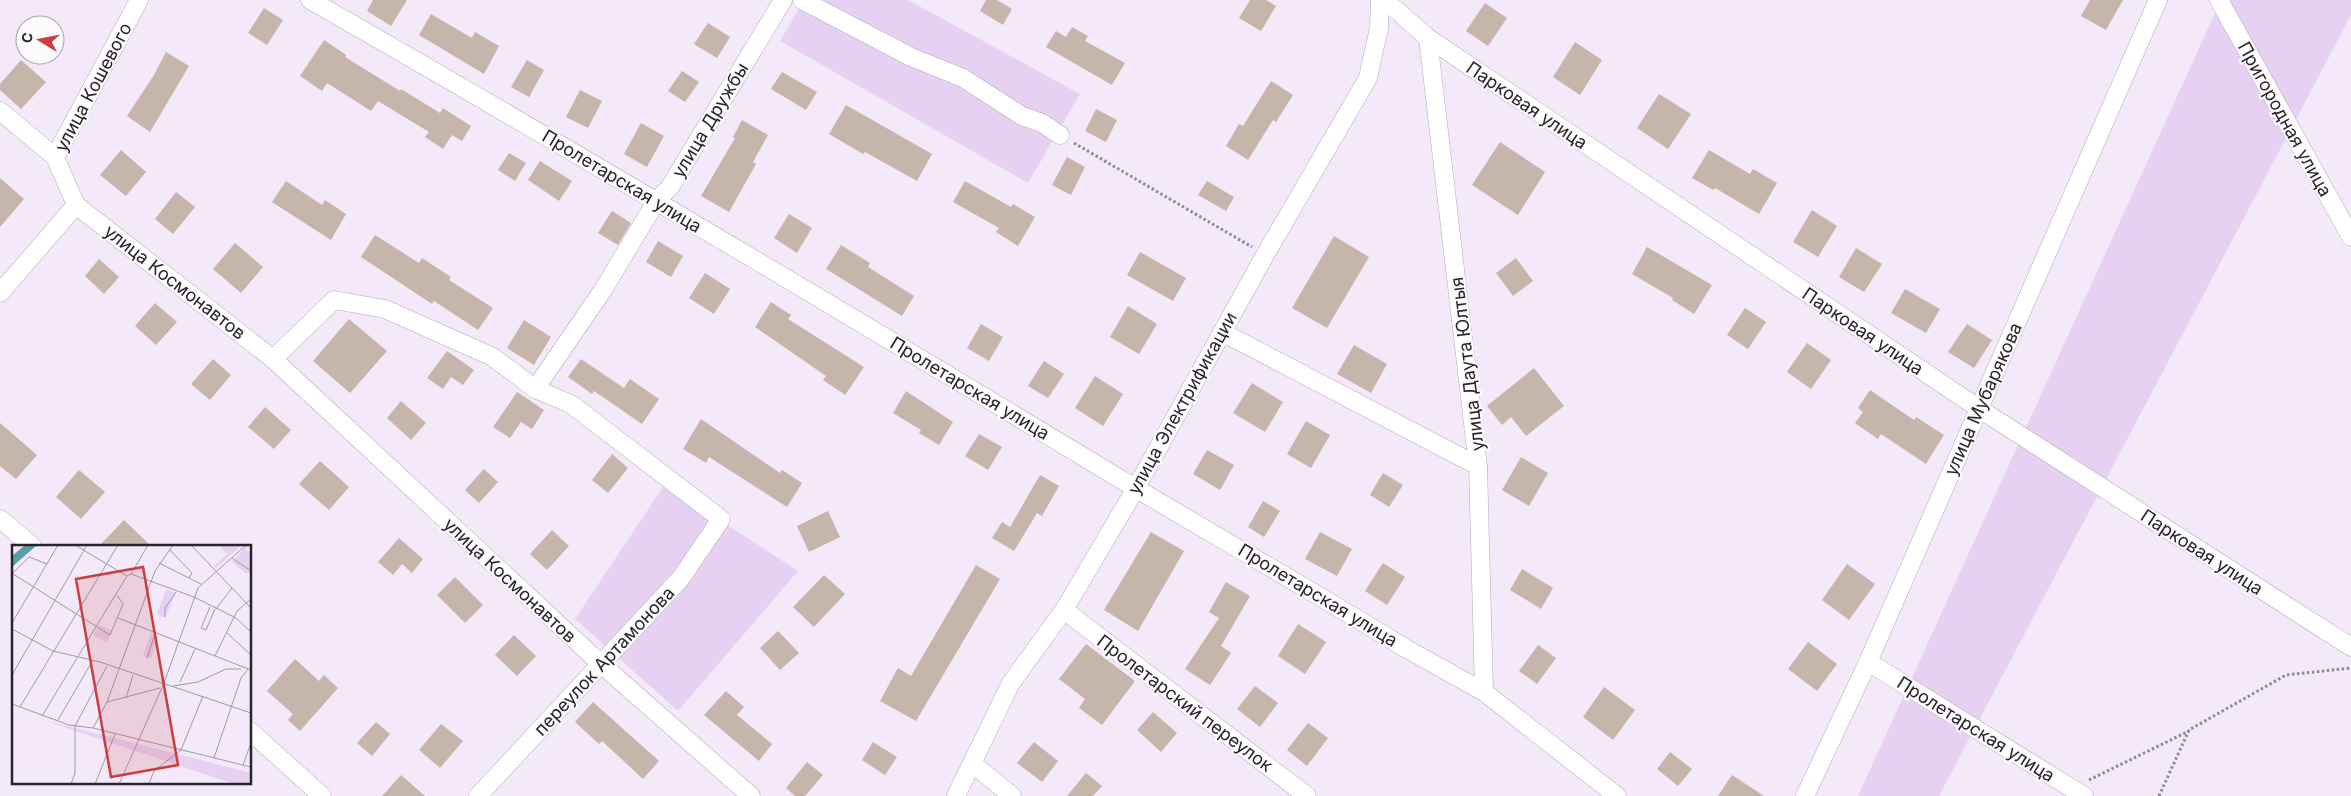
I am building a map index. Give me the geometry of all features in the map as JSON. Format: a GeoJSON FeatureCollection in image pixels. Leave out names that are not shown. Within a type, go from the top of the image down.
{"type":"FeatureCollection","features":[{"type":"Feature","properties":{"kind":"street","name":"улица Кошевого"},"geometry":{"type":"LineString","coordinates":[[76,205],[55,157],[110,51],[139,0]]}},
{"type":"Feature","properties":{"kind":"street","name":"Пролетарская улица"},"geometry":{"type":"LineString","coordinates":[[310,0],[657,200],[718,240],[913,353],[1405,648],[1484,692],[1617,796]]}},
{"type":"Feature","properties":{"kind":"street","name":"улица Дружбы"},"geometry":{"type":"LineString","coordinates":[[535,389],[602,290],[657,200],[670,187],[783,0]]}},
{"type":"Feature","properties":{"kind":"street"},"geometry":{"type":"LineString","coordinates":[[802,0],[911,57],[963,78],[1022,116],[1042,123],[1060,135]]}},
{"type":"Feature","properties":{"kind":"street","name":"улица Электрификации"},"geometry":{"type":"LineString","coordinates":[[956,796],[1011,683],[1064,610],[1136,488],[1265,255],[1368,78],[1379,28],[1380,0]]}},
{"type":"Feature","properties":{"kind":"street","name":"Парковая улица"},"geometry":{"type":"LineString","coordinates":[[1385,0],[1428,38],[1978,408],[2351,647]]}},
{"type":"Feature","properties":{"kind":"street","name":"улица Мубарякова"},"geometry":{"type":"LineString","coordinates":[[1805,796],[1868,662],[2158,0]]}},
{"type":"Feature","properties":{"kind":"street","name":"Пригородная улица"},"geometry":{"type":"LineString","coordinates":[[2219,0],[2351,238]]}},
{"type":"Feature","properties":{"kind":"street","name":"улица Даута Юлтыя"},"geometry":{"type":"LineString","coordinates":[[1428,38],[1478,466],[1484,692]]}},
{"type":"Feature","properties":{"kind":"street"},"geometry":{"type":"LineString","coordinates":[[0,111],[55,157]]}},
{"type":"Feature","properties":{"kind":"street"},"geometry":{"type":"LineString","coordinates":[[0,293],[76,205]]}},
{"type":"Feature","properties":{"kind":"street","name":"улица Космонавтов"},"geometry":{"type":"LineString","coordinates":[[76,205],[273,359],[601,664],[751,796]]}},
{"type":"Feature","properties":{"kind":"street"},"geometry":{"type":"LineString","coordinates":[[273,359],[334,300],[385,309],[493,357],[535,389]]}},
{"type":"Feature","properties":{"kind":"street"},"geometry":{"type":"LineString","coordinates":[[1222,332],[1478,466]]}},
{"type":"Feature","properties":{"kind":"street","name":"переулок Артамонова"},"geometry":{"type":"LineString","coordinates":[[478,796],[681,578],[721,519],[571,404],[535,389]]}},
{"type":"Feature","properties":{"kind":"street"},"geometry":{"type":"LineString","coordinates":[[0,519],[31,545]]}},
{"type":"Feature","properties":{"kind":"street","name":"Пролетарский переулок"},"geometry":{"type":"LineString","coordinates":[[1064,610],[1306,796]]}},
{"type":"Feature","properties":{"kind":"street","name":"Пролетарская улица"},"geometry":{"type":"LineString","coordinates":[[1868,662],[2078,792]]}},
{"type":"Feature","properties":{"kind":"street"},"geometry":{"type":"LineString","coordinates":[[251,732],[322,796]]}},
{"type":"Feature","properties":{"kind":"street"},"geometry":{"type":"LineString","coordinates":[[972,763],[1012,796]]}},
{"type":"Feature","properties":{"kind":"path"},"geometry":{"type":"LineString","coordinates":[[1060,135],[1265,255]]}},
{"type":"Feature","properties":{"kind":"path"},"geometry":{"type":"LineString","coordinates":[[2078,792],[2286,675],[2351,668]]}},
{"type":"Feature","properties":{"kind":"path"},"geometry":{"type":"LineString","coordinates":[[2159,796],[2189,730]]}},
{"type":"Feature","properties":{"kind":"shaded area"},"geometry":{"type":"Polygon","coordinates":[[[804,0],[908,0],[1080,94],[1028,183],[780,41],[804,0]]]}},
{"type":"Feature","properties":{"kind":"shaded area"},"geometry":{"type":"Polygon","coordinates":[[[2221,0],[2351,0],[2351,15],[1939,796],[1858,796],[2221,0]]]}},
{"type":"Feature","properties":{"kind":"shaded area"},"geometry":{"type":"Polygon","coordinates":[[[665,484],[798,571],[678,711],[575,619],[665,484]]]}},
{"type":"Feature","properties":{"kind":"building"},"geometry":{"type":"Polygon","coordinates":[[[373,0],[407,0],[391,26],[367,11],[373,0]]]}},
{"type":"Feature","properties":{"kind":"building"},"geometry":{"type":"Polygon","coordinates":[[[986,0],[997,0],[1012,9],[1003,25],[980,11],[986,0]]]}},
{"type":"Feature","properties":{"kind":"building"},"geometry":{"type":"Polygon","coordinates":[[[1250,0],[1266,0],[1276,6],[1261,31],[1239,18],[1250,0]]]}},
{"type":"Feature","properties":{"kind":"building"},"geometry":{"type":"Polygon","coordinates":[[[2090,0],[2123,0],[2106,30],[2081,16],[2090,0]]]}},
{"type":"Feature","properties":{"kind":"building"},"geometry":{"type":"Polygon","coordinates":[[[1485,3],[1507,18],[1488,46],[1466,31],[1485,3]]]}},
{"type":"Feature","properties":{"kind":"building"},"geometry":{"type":"Polygon","coordinates":[[[264,8],[283,20],[267,45],[248,33],[264,8]]]}},
{"type":"Feature","properties":{"kind":"building"},"geometry":{"type":"Polygon","coordinates":[[[431,14],[472,38],[475,32],[499,46],[484,74],[419,35],[431,14]]]}},
{"type":"Feature","properties":{"kind":"building"},"geometry":{"type":"Polygon","coordinates":[[[708,23],[730,37],[717,58],[694,44],[708,23]]]}},
{"type":"Feature","properties":{"kind":"building"},"geometry":{"type":"Polygon","coordinates":[[[1072,27],[1088,36],[1085,41],[1125,63],[1112,85],[1046,47],[1056,31],[1066,37],[1072,27]]]}},
{"type":"Feature","properties":{"kind":"building"},"geometry":{"type":"Polygon","coordinates":[[[324,40],[346,55],[345,57],[400,91],[401,89],[440,113],[443,108],[471,126],[462,141],[452,135],[443,149],[425,137],[429,132],[378,101],[371,111],[327,83],[322,91],[300,76],[324,40]]]}},
{"type":"Feature","properties":{"kind":"building"},"geometry":{"type":"Polygon","coordinates":[[[1575,42],[1602,60],[1580,95],[1553,77],[1575,42]]]}},
{"type":"Feature","properties":{"kind":"building"},"geometry":{"type":"Polygon","coordinates":[[[166,52],[189,66],[150,132],[127,116],[154,75],[166,52]]]}},
{"type":"Feature","properties":{"kind":"building"},"geometry":{"type":"Polygon","coordinates":[[[527,60],[544,70],[529,97],[511,87],[527,60]]]}},
{"type":"Feature","properties":{"kind":"building"},"geometry":{"type":"Polygon","coordinates":[[[17,65],[27,65],[46,82],[21,109],[0,90],[0,84],[17,65]]]}},
{"type":"Feature","properties":{"kind":"building"},"geometry":{"type":"Polygon","coordinates":[[[682,71],[699,82],[685,102],[668,91],[682,71]]]}},
{"type":"Feature","properties":{"kind":"building"},"geometry":{"type":"Polygon","coordinates":[[[782,72],[817,92],[806,110],[771,89],[782,72]]]}},
{"type":"Feature","properties":{"kind":"building"},"geometry":{"type":"Polygon","coordinates":[[[1271,81],[1293,95],[1276,122],[1273,120],[1248,160],[1226,146],[1239,124],[1243,126],[1271,81]]]}},
{"type":"Feature","properties":{"kind":"building"},"geometry":{"type":"Polygon","coordinates":[[[580,90],[602,101],[588,128],[566,117],[580,90]]]}},
{"type":"Feature","properties":{"kind":"building"},"geometry":{"type":"Polygon","coordinates":[[[1659,94],[1691,114],[1668,149],[1637,128],[1659,94]]]}},
{"type":"Feature","properties":{"kind":"building"},"geometry":{"type":"Polygon","coordinates":[[[846,105],[932,154],[917,181],[865,152],[863,154],[829,134],[846,105]]]}},
{"type":"Feature","properties":{"kind":"building"},"geometry":{"type":"Polygon","coordinates":[[[1096,109],[1117,120],[1106,142],[1085,131],[1096,109]]]}},
{"type":"Feature","properties":{"kind":"building"},"geometry":{"type":"Polygon","coordinates":[[[742,120],[768,135],[753,162],[756,164],[729,212],[701,196],[735,138],[733,137],[742,120]]]}},
{"type":"Feature","properties":{"kind":"building"},"geometry":{"type":"Polygon","coordinates":[[[641,123],[664,136],[647,167],[624,154],[641,123]]]}},
{"type":"Feature","properties":{"kind":"building"},"geometry":{"type":"Polygon","coordinates":[[[1500,142],[1545,172],[1518,215],[1472,185],[1500,142]]]}},
{"type":"Feature","properties":{"kind":"building"},"geometry":{"type":"Polygon","coordinates":[[[121,150],[146,172],[126,196],[100,175],[121,150]]]}},
{"type":"Feature","properties":{"kind":"building"},"geometry":{"type":"Polygon","coordinates":[[[1709,150],[1750,174],[1753,169],[1777,183],[1759,214],[1715,188],[1713,190],[1692,178],[1709,150]]]}},
{"type":"Feature","properties":{"kind":"building"},"geometry":{"type":"Polygon","coordinates":[[[509,153],[526,163],[515,181],[498,170],[509,153]]]}},
{"type":"Feature","properties":{"kind":"building"},"geometry":{"type":"Polygon","coordinates":[[[1067,157],[1085,167],[1071,195],[1052,185],[1067,157]]]}},
{"type":"Feature","properties":{"kind":"building"},"geometry":{"type":"Polygon","coordinates":[[[540,161],[572,181],[559,201],[528,180],[540,161]]]}},
{"type":"Feature","properties":{"kind":"building"},"geometry":{"type":"Polygon","coordinates":[[[0,178],[24,199],[0,227],[0,178]]]}},
{"type":"Feature","properties":{"kind":"building"},"geometry":{"type":"Polygon","coordinates":[[[286,181],[322,205],[325,200],[346,214],[331,240],[272,202],[286,181]]]}},
{"type":"Feature","properties":{"kind":"building"},"geometry":{"type":"Polygon","coordinates":[[[965,181],[1011,207],[1013,204],[1035,217],[1018,246],[996,232],[999,228],[953,202],[965,181]]]}},
{"type":"Feature","properties":{"kind":"building"},"geometry":{"type":"Polygon","coordinates":[[[1207,181],[1234,197],[1226,211],[1198,195],[1207,181]]]}},
{"type":"Feature","properties":{"kind":"building"},"geometry":{"type":"Polygon","coordinates":[[[176,192],[195,207],[173,234],[155,219],[176,192]]]}},
{"type":"Feature","properties":{"kind":"building"},"geometry":{"type":"Polygon","coordinates":[[[1812,210],[1837,226],[1818,257],[1793,242],[1812,210]]]}},
{"type":"Feature","properties":{"kind":"building"},"geometry":{"type":"Polygon","coordinates":[[[612,211],[631,223],[618,245],[598,233],[612,211]]]}},
{"type":"Feature","properties":{"kind":"building"},"geometry":{"type":"Polygon","coordinates":[[[789,214],[812,228],[797,253],[774,238],[789,214]]]}},
{"type":"Feature","properties":{"kind":"building"},"geometry":{"type":"Polygon","coordinates":[[[375,235],[419,263],[422,258],[451,277],[449,280],[493,308],[478,330],[434,301],[432,304],[361,257],[375,235]]]}},
{"type":"Feature","properties":{"kind":"building"},"geometry":{"type":"Polygon","coordinates":[[[1334,236],[1369,257],[1327,328],[1292,308],[1334,236]]]}},
{"type":"Feature","properties":{"kind":"building"},"geometry":{"type":"Polygon","coordinates":[[[658,241],[683,256],[671,277],[646,262],[658,241]]]}},
{"type":"Feature","properties":{"kind":"building"},"geometry":{"type":"Polygon","coordinates":[[[235,243],[263,267],[241,293],[213,269],[235,243]]]}},
{"type":"Feature","properties":{"kind":"building"},"geometry":{"type":"Polygon","coordinates":[[[841,245],[870,263],[868,267],[914,296],[902,316],[826,269],[841,245]]]}},
{"type":"Feature","properties":{"kind":"building"},"geometry":{"type":"Polygon","coordinates":[[[1647,247],[1712,285],[1694,314],[1672,300],[1673,298],[1632,274],[1647,247]]]}},
{"type":"Feature","properties":{"kind":"building"},"geometry":{"type":"Polygon","coordinates":[[[1856,248],[1882,264],[1864,292],[1839,277],[1856,248]]]}},
{"type":"Feature","properties":{"kind":"building"},"geometry":{"type":"Polygon","coordinates":[[[1140,252],[1186,278],[1173,301],[1127,275],[1140,252]]]}},
{"type":"Feature","properties":{"kind":"building"},"geometry":{"type":"Polygon","coordinates":[[[1516,258],[1533,281],[1513,296],[1496,273],[1516,258]]]}},
{"type":"Feature","properties":{"kind":"building"},"geometry":{"type":"Polygon","coordinates":[[[99,259],[119,277],[104,294],[85,276],[99,259]]]}},
{"type":"Feature","properties":{"kind":"building"},"geometry":{"type":"Polygon","coordinates":[[[705,273],[730,289],[714,314],[689,298],[705,273]]]}},
{"type":"Feature","properties":{"kind":"building"},"geometry":{"type":"Polygon","coordinates":[[[1905,289],[1940,309],[1926,333],[1891,313],[1905,289]]]}},
{"type":"Feature","properties":{"kind":"building"},"geometry":{"type":"Polygon","coordinates":[[[771,302],[791,315],[788,319],[864,367],[845,395],[823,380],[826,376],[755,327],[771,302]]]}},
{"type":"Feature","properties":{"kind":"building"},"geometry":{"type":"Polygon","coordinates":[[[155,303],[177,322],[156,345],[135,326],[155,303]]]}},
{"type":"Feature","properties":{"kind":"building"},"geometry":{"type":"Polygon","coordinates":[[[1128,306],[1157,324],[1139,354],[1110,337],[1128,306]]]}},
{"type":"Feature","properties":{"kind":"building"},"geometry":{"type":"Polygon","coordinates":[[[1745,308],[1766,322],[1748,349],[1727,335],[1745,308]]]}},
{"type":"Feature","properties":{"kind":"building"},"geometry":{"type":"Polygon","coordinates":[[[349,319],[387,351],[350,393],[313,361],[349,319]]]}},
{"type":"Feature","properties":{"kind":"building"},"geometry":{"type":"Polygon","coordinates":[[[524,320],[551,337],[534,365],[507,348],[524,320]]]}},
{"type":"Feature","properties":{"kind":"building"},"geometry":{"type":"Polygon","coordinates":[[[981,324],[1003,337],[989,361],[967,348],[981,324]]]}},
{"type":"Feature","properties":{"kind":"building"},"geometry":{"type":"Polygon","coordinates":[[[1967,324],[1992,340],[1974,368],[1948,352],[1967,324]]]}},
{"type":"Feature","properties":{"kind":"building"},"geometry":{"type":"Polygon","coordinates":[[[1807,343],[1831,360],[1811,389],[1787,372],[1807,343]]]}},
{"type":"Feature","properties":{"kind":"building"},"geometry":{"type":"Polygon","coordinates":[[[1354,345],[1387,364],[1371,393],[1337,374],[1354,345]]]}},
{"type":"Feature","properties":{"kind":"building"},"geometry":{"type":"Polygon","coordinates":[[[447,351],[474,370],[463,385],[451,377],[443,389],[427,378],[447,351]]]}},
{"type":"Feature","properties":{"kind":"building"},"geometry":{"type":"Polygon","coordinates":[[[213,359],[231,375],[210,400],[191,384],[213,359]]]}},
{"type":"Feature","properties":{"kind":"building"},"geometry":{"type":"Polygon","coordinates":[[[581,359],[624,388],[630,379],[659,399],[642,424],[594,391],[592,394],[568,377],[581,359]]]}},
{"type":"Feature","properties":{"kind":"building"},"geometry":{"type":"Polygon","coordinates":[[[1044,361],[1064,374],[1048,398],[1028,386],[1044,361]]]}},
{"type":"Feature","properties":{"kind":"building"},"geometry":{"type":"Polygon","coordinates":[[[1534,368],[1564,406],[1526,436],[1511,417],[1502,425],[1487,406],[1534,368]]]}},
{"type":"Feature","properties":{"kind":"building"},"geometry":{"type":"Polygon","coordinates":[[[1095,376],[1123,394],[1103,426],[1075,408],[1095,376]]]}},
{"type":"Feature","properties":{"kind":"building"},"geometry":{"type":"Polygon","coordinates":[[[1252,383],[1283,402],[1265,432],[1233,413],[1252,383]]]}},
{"type":"Feature","properties":{"kind":"building"},"geometry":{"type":"Polygon","coordinates":[[[1870,390],[1914,420],[1916,417],[1944,435],[1926,464],[1881,434],[1878,439],[1855,423],[1863,412],[1858,408],[1870,390]]]}},
{"type":"Feature","properties":{"kind":"building"},"geometry":{"type":"Polygon","coordinates":[[[906,391],[953,422],[939,445],[919,433],[921,430],[893,413],[906,391]]]}},
{"type":"Feature","properties":{"kind":"building"},"geometry":{"type":"Polygon","coordinates":[[[517,392],[544,410],[532,429],[521,422],[510,438],[493,427],[517,392]]]}},
{"type":"Feature","properties":{"kind":"building"},"geometry":{"type":"Polygon","coordinates":[[[401,401],[426,423],[411,440],[387,418],[401,401]]]}},
{"type":"Feature","properties":{"kind":"building"},"geometry":{"type":"Polygon","coordinates":[[[265,407],[291,430],[274,449],[248,427],[265,407]]]}},
{"type":"Feature","properties":{"kind":"building"},"geometry":{"type":"Polygon","coordinates":[[[701,419],[780,473],[782,470],[802,483],[787,507],[709,457],[706,463],[683,449],[701,419]]]}},
{"type":"Feature","properties":{"kind":"building"},"geometry":{"type":"Polygon","coordinates":[[[1306,421],[1330,435],[1311,468],[1287,454],[1306,421]]]}},
{"type":"Feature","properties":{"kind":"building"},"geometry":{"type":"Polygon","coordinates":[[[0,423],[37,455],[16,479],[0,466],[0,423]]]}},
{"type":"Feature","properties":{"kind":"building"},"geometry":{"type":"Polygon","coordinates":[[[979,434],[1002,447],[988,470],[965,456],[979,434]]]}},
{"type":"Feature","properties":{"kind":"building"},"geometry":{"type":"Polygon","coordinates":[[[1207,450],[1234,465],[1220,490],[1193,474],[1207,450]]]}},
{"type":"Feature","properties":{"kind":"building"},"geometry":{"type":"Polygon","coordinates":[[[612,454],[628,468],[608,493],[592,480],[612,454]]]}},
{"type":"Feature","properties":{"kind":"building"},"geometry":{"type":"Polygon","coordinates":[[[1521,457],[1548,473],[1529,506],[1502,490],[1521,457]]]}},
{"type":"Feature","properties":{"kind":"building"},"geometry":{"type":"Polygon","coordinates":[[[320,461],[349,487],[329,510],[299,484],[320,461]]]}},
{"type":"Feature","properties":{"kind":"building"},"geometry":{"type":"Polygon","coordinates":[[[484,469],[498,482],[479,503],[465,490],[484,469]]]}},
{"type":"Feature","properties":{"kind":"building"},"geometry":{"type":"Polygon","coordinates":[[[79,470],[105,492],[81,519],[56,497],[79,470]]]}},
{"type":"Feature","properties":{"kind":"building"},"geometry":{"type":"Polygon","coordinates":[[[1383,473],[1403,485],[1389,507],[1370,495],[1383,473]]]}},
{"type":"Feature","properties":{"kind":"building"},"geometry":{"type":"Polygon","coordinates":[[[1040,475],[1059,486],[1042,516],[1037,513],[1014,551],[992,538],[1002,522],[1010,527],[1040,475]]]}},
{"type":"Feature","properties":{"kind":"building"},"geometry":{"type":"Polygon","coordinates":[[[1263,501],[1280,511],[1264,537],[1248,527],[1263,501]]]}},
{"type":"Feature","properties":{"kind":"building"},"geometry":{"type":"Polygon","coordinates":[[[828,511],[840,537],[809,552],[797,526],[828,511]]]}},
{"type":"Feature","properties":{"kind":"building"},"geometry":{"type":"Polygon","coordinates":[[[124,520],[150,545],[100,545],[124,520]]]}},
{"type":"Feature","properties":{"kind":"building"},"geometry":{"type":"Polygon","coordinates":[[[552,530],[569,546],[547,570],[530,554],[552,530]]]}},
{"type":"Feature","properties":{"kind":"building"},"geometry":{"type":"Polygon","coordinates":[[[1151,532],[1184,551],[1138,631],[1104,610],[1151,532]]]}},
{"type":"Feature","properties":{"kind":"building"},"geometry":{"type":"Polygon","coordinates":[[[1320,532],[1352,549],[1337,576],[1305,559],[1320,532]]]}},
{"type":"Feature","properties":{"kind":"building"},"geometry":{"type":"Polygon","coordinates":[[[399,538],[423,559],[412,573],[402,564],[393,575],[378,562],[399,538]]]}},
{"type":"Feature","properties":{"kind":"building"},"geometry":{"type":"Polygon","coordinates":[[[1383,563],[1405,577],[1387,605],[1365,591],[1383,563]]]}},
{"type":"Feature","properties":{"kind":"building"},"geometry":{"type":"Polygon","coordinates":[[[1847,564],[1875,584],[1849,620],[1822,600],[1847,564]]]}},
{"type":"Feature","properties":{"kind":"building"},"geometry":{"type":"Polygon","coordinates":[[[976,565],[1000,579],[916,721],[880,701],[898,668],[911,676],[976,565]]]}},
{"type":"Feature","properties":{"kind":"building"},"geometry":{"type":"Polygon","coordinates":[[[1522,569],[1553,588],[1541,609],[1510,590],[1522,569]]]}},
{"type":"Feature","properties":{"kind":"building"},"geometry":{"type":"Polygon","coordinates":[[[824,575],[845,594],[814,627],[793,607],[824,575]]]}},
{"type":"Feature","properties":{"kind":"building"},"geometry":{"type":"Polygon","coordinates":[[[455,577],[483,605],[465,623],[437,595],[455,577]]]}},
{"type":"Feature","properties":{"kind":"building"},"geometry":{"type":"Polygon","coordinates":[[[1226,582],[1250,596],[1221,646],[1231,653],[1210,685],[1185,669],[1219,618],[1209,612],[1226,582]]]}},
{"type":"Feature","properties":{"kind":"building"},"geometry":{"type":"Polygon","coordinates":[[[1298,624],[1326,642],[1305,674],[1278,656],[1298,624]]]}},
{"type":"Feature","properties":{"kind":"building"},"geometry":{"type":"Polygon","coordinates":[[[778,631],[799,653],[780,670],[760,648],[778,631]]]}},
{"type":"Feature","properties":{"kind":"building"},"geometry":{"type":"Polygon","coordinates":[[[514,635],[536,656],[517,676],[495,655],[514,635]]]}},
{"type":"Feature","properties":{"kind":"building"},"geometry":{"type":"Polygon","coordinates":[[[1808,642],[1837,664],[1817,691],[1788,669],[1808,642]]]}},
{"type":"Feature","properties":{"kind":"building"},"geometry":{"type":"Polygon","coordinates":[[[1086,644],[1135,681],[1102,725],[1079,708],[1085,699],[1059,679],[1086,644]]]}},
{"type":"Feature","properties":{"kind":"building"},"geometry":{"type":"Polygon","coordinates":[[[1538,645],[1556,658],[1537,684],[1519,671],[1538,645]]]}},
{"type":"Feature","properties":{"kind":"building"},"geometry":{"type":"Polygon","coordinates":[[[295,659],[319,681],[324,675],[338,688],[300,731],[288,720],[293,714],[267,691],[295,659]]]}},
{"type":"Feature","properties":{"kind":"building"},"geometry":{"type":"Polygon","coordinates":[[[1255,686],[1278,703],[1260,727],[1237,709],[1255,686]]]}},
{"type":"Feature","properties":{"kind":"building"},"geometry":{"type":"Polygon","coordinates":[[[1604,687],[1635,710],[1613,740],[1583,717],[1604,687]]]}},
{"type":"Feature","properties":{"kind":"building"},"geometry":{"type":"Polygon","coordinates":[[[726,691],[744,707],[737,715],[772,744],[759,761],[704,715],[726,691]]]}},
{"type":"Feature","properties":{"kind":"building"},"geometry":{"type":"Polygon","coordinates":[[[593,702],[659,761],[643,779],[602,741],[599,744],[575,722],[593,702]]]}},
{"type":"Feature","properties":{"kind":"building"},"geometry":{"type":"Polygon","coordinates":[[[1153,712],[1177,733],[1161,752],[1137,730],[1153,712]]]}},
{"type":"Feature","properties":{"kind":"building"},"geometry":{"type":"Polygon","coordinates":[[[376,722],[390,734],[372,756],[357,743],[376,722]]]}},
{"type":"Feature","properties":{"kind":"building"},"geometry":{"type":"Polygon","coordinates":[[[1308,723],[1328,738],[1307,766],[1287,750],[1308,723]]]}},
{"type":"Feature","properties":{"kind":"building"},"geometry":{"type":"Polygon","coordinates":[[[441,724],[463,741],[440,768],[419,750],[441,724]]]}},
{"type":"Feature","properties":{"kind":"building"},"geometry":{"type":"Polygon","coordinates":[[[873,742],[897,757],[885,775],[862,760],[873,742]]]}},
{"type":"Feature","properties":{"kind":"building"},"geometry":{"type":"Polygon","coordinates":[[[1034,742],[1058,761],[1042,782],[1017,763],[1034,742]]]}},
{"type":"Feature","properties":{"kind":"building"},"geometry":{"type":"Polygon","coordinates":[[[1670,752],[1692,769],[1678,786],[1657,769],[1670,752]]]}},
{"type":"Feature","properties":{"kind":"building"},"geometry":{"type":"Polygon","coordinates":[[[807,762],[823,775],[805,796],[795,796],[786,788],[807,762]]]}},
{"type":"Feature","properties":{"kind":"building"},"geometry":{"type":"Polygon","coordinates":[[[1086,773],[1102,786],[1093,796],[1067,796],[1086,773]]]}},
{"type":"Feature","properties":{"kind":"building"},"geometry":{"type":"Polygon","coordinates":[[[401,775],[425,796],[382,796],[401,775]]]}},
{"type":"Feature","properties":{"kind":"building"},"geometry":{"type":"Polygon","coordinates":[[[1732,775],[1764,796],[1718,796],[1732,775]]]}}]}
